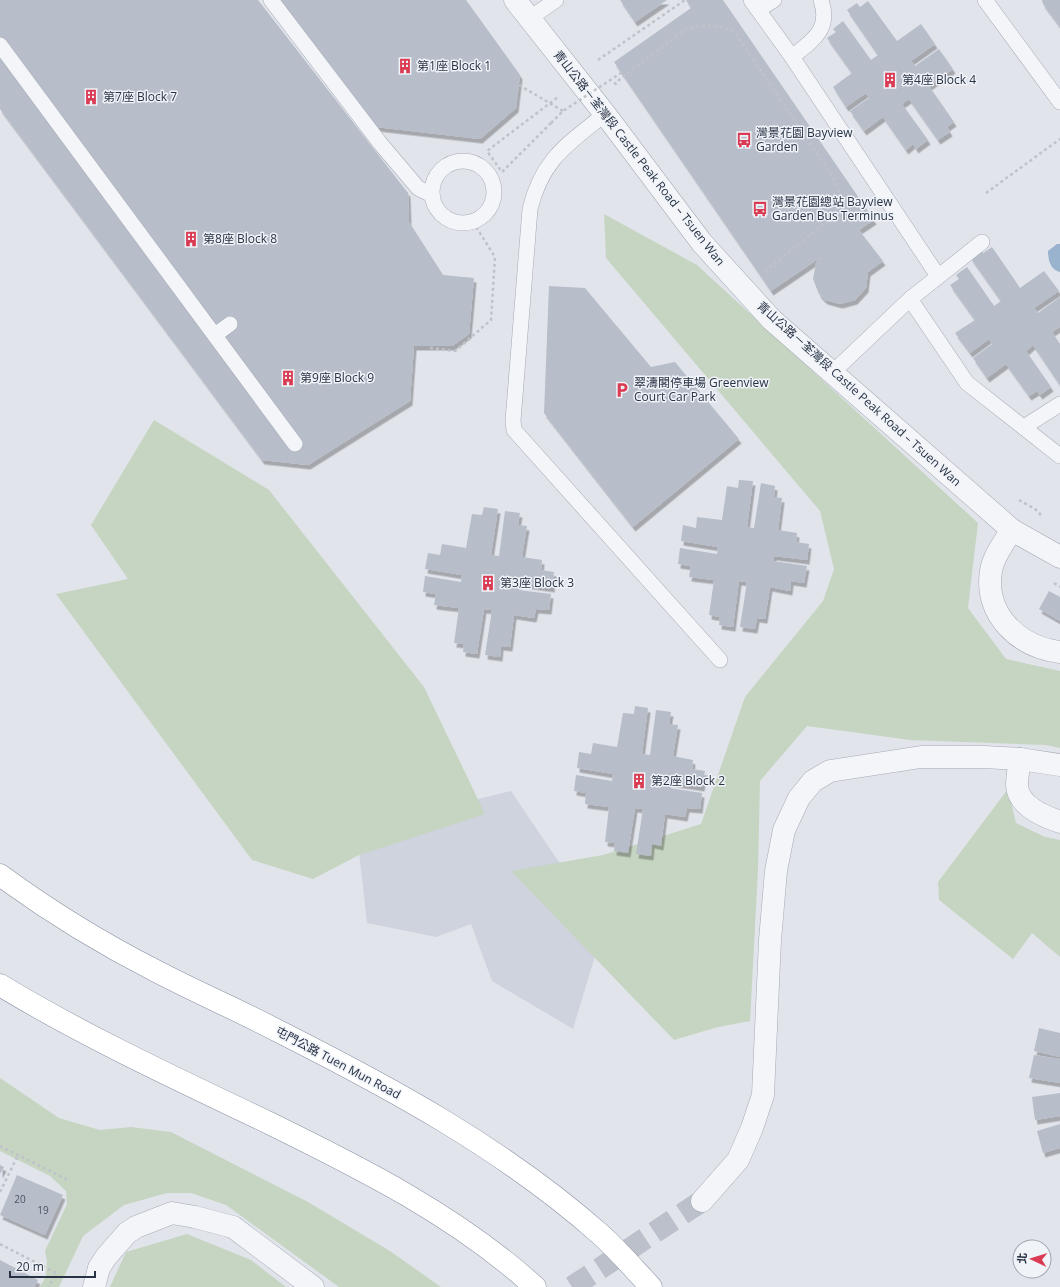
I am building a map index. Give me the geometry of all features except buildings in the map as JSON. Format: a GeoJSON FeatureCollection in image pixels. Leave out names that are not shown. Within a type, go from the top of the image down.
{"type":"FeatureCollection","features":[{"type":"Feature","properties":{"kind":"highway","name":"屯門公路 Tuen Mun Road"},"geometry":{"type":"LineString","coordinates":[[0,875],[80,929],[156,971],[334,1059],[410,1101],[487,1147],[539,1184],[601,1234],[651,1287]]}},
{"type":"Feature","properties":{"kind":"highway"},"geometry":{"type":"LineString","coordinates":[[0,985],[44,1011],[110,1046],[341,1158],[408,1195],[471,1236],[535,1287]]}},
{"type":"Feature","properties":{"kind":"street","name":"青山公路－荃灣段 Castle Peak Road – Tsuen Wan"},"geometry":{"type":"LineString","coordinates":[[515,0],[605,114],[702,243],[772,320],[1012,530],[1060,557]]}},
{"type":"Feature","properties":{"kind":"street"},"geometry":{"type":"LineString","coordinates":[[1012,530],[998,552],[991,570],[993,603],[1002,620],[1011,632],[1028,644],[1060,652]]}},
{"type":"Feature","properties":{"kind":"street"},"geometry":{"type":"LineString","coordinates":[[702,1201],[738,1160],[752,1128],[763,1095],[770,940],[776,871],[784,830],[798,798],[813,781],[830,771],[921,757],[1020,759],[1060,765]]}},
{"type":"Feature","properties":{"kind":"street"},"geometry":{"type":"LineString","coordinates":[[1020,759],[1017,786],[1025,804],[1048,818],[1060,822]]}},
{"type":"Feature","properties":{"kind":"street"},"geometry":{"type":"LineString","coordinates":[[94,1287],[100,1268],[106,1257],[127,1233],[136,1227],[172,1213],[195,1217],[233,1227],[313,1287]]}},
{"type":"Feature","properties":{"kind":"lane"},"geometry":{"type":"LineString","coordinates":[[271,0],[394,160],[418,188],[432,195]]}},
{"type":"Feature","properties":{"kind":"lane"},"geometry":{"type":"LineString","coordinates":[[530,18],[556,0]]}},
{"type":"Feature","properties":{"kind":"lane"},"geometry":{"type":"LineString","coordinates":[[774,0],[755,5],[792,57],[938,276]]}},
{"type":"Feature","properties":{"kind":"lane"},"geometry":{"type":"LineString","coordinates":[[792,57],[812,41],[822,28],[824,12],[821,0]]}},
{"type":"Feature","properties":{"kind":"lane"},"geometry":{"type":"LineString","coordinates":[[985,0],[1060,102]]}},
{"type":"Feature","properties":{"kind":"lane"},"geometry":{"type":"LineString","coordinates":[[0,44],[295,444]]}},
{"type":"Feature","properties":{"kind":"lane"},"geometry":{"type":"LineString","coordinates":[[605,114],[561,150],[542,174],[534,190],[530,209],[513,420],[514,430],[720,660]]}},
{"type":"Feature","properties":{"kind":"lane"},"geometry":{"type":"LineString","coordinates":[[465,161],[476,163],[485,170],[491,178],[494,188],[494,199],[490,210],[483,217],[473,222],[454,223],[446,219],[439,213],[432,195],[435,179],[445,167],[454,162],[465,161]]}},
{"type":"Feature","properties":{"kind":"lane"},"geometry":{"type":"LineString","coordinates":[[833,372],[910,299],[982,242]]}},
{"type":"Feature","properties":{"kind":"lane"},"geometry":{"type":"LineString","coordinates":[[910,299],[967,383],[1059,454]]}},
{"type":"Feature","properties":{"kind":"lane"},"geometry":{"type":"LineString","coordinates":[[215,336],[230,324]]}},
{"type":"Feature","properties":{"kind":"lane"},"geometry":{"type":"LineString","coordinates":[[1024,427],[1060,404]]}},
{"type":"Feature","properties":{"kind":"path"},"geometry":{"type":"LineString","coordinates":[[598,60],[685,0]]}},
{"type":"Feature","properties":{"kind":"path"},"geometry":{"type":"LineString","coordinates":[[616,83],[688,28],[709,25],[734,31],[834,177],[839,192],[836,214],[769,268],[761,281]]}},
{"type":"Feature","properties":{"kind":"path"},"geometry":{"type":"LineString","coordinates":[[560,96],[487,151],[502,172],[563,111],[621,73]]}},
{"type":"Feature","properties":{"kind":"path"},"geometry":{"type":"LineString","coordinates":[[519,85],[563,111]]}},
{"type":"Feature","properties":{"kind":"path"},"geometry":{"type":"LineString","coordinates":[[986,193],[1060,139]]}},
{"type":"Feature","properties":{"kind":"path"},"geometry":{"type":"LineString","coordinates":[[430,348],[455,351],[491,320],[495,257],[473,222]]}},
{"type":"Feature","properties":{"kind":"path"},"geometry":{"type":"LineString","coordinates":[[0,1146],[70,1181]]}},
{"type":"Feature","properties":{"kind":"path"},"geometry":{"type":"LineString","coordinates":[[0,1192],[18,1155]]}},
{"type":"Feature","properties":{"kind":"path"},"geometry":{"type":"LineString","coordinates":[[0,1244],[56,1273],[49,1287]]}},
{"type":"Feature","properties":{"kind":"shaded area"},"geometry":{"type":"Polygon","coordinates":[[[511,791],[567,874],[608,913],[573,1029],[492,981],[471,924],[436,937],[367,923],[353,799],[420,813],[511,791]]]}},
{"type":"Feature","properties":{"kind":"green space"},"geometry":{"type":"Polygon","coordinates":[[[604,214],[697,265],[978,523],[968,608],[1006,659],[1060,671],[1060,748],[1046,745],[910,740],[807,726],[760,781],[758,870],[750,1021],[718,1027],[674,1040],[511,871],[603,855],[701,824],[745,697],[823,601],[834,569],[820,511],[606,258],[604,214]]]}},
{"type":"Feature","properties":{"kind":"green space"},"geometry":{"type":"Polygon","coordinates":[[[154,420],[269,490],[424,687],[485,814],[359,855],[313,879],[252,860],[56,594],[128,579],[91,525],[154,420]]]}},
{"type":"Feature","properties":{"kind":"green space"},"geometry":{"type":"Polygon","coordinates":[[[1008,789],[1016,823],[1045,837],[1060,840],[1060,957],[1032,933],[1013,959],[939,900],[938,882],[1008,789]]]}},
{"type":"Feature","properties":{"kind":"green space"},"geometry":{"type":"Polygon","coordinates":[[[0,1078],[59,1118],[100,1130],[131,1127],[171,1132],[308,1202],[390,1251],[441,1287],[339,1287],[226,1205],[191,1193],[167,1193],[124,1205],[83,1236],[59,1287],[40,1287],[46,1276],[47,1261],[45,1251],[67,1204],[66,1191],[50,1176],[0,1151],[0,1078]]]}},
{"type":"Feature","properties":{"kind":"green space"},"geometry":{"type":"Polygon","coordinates":[[[187,1234],[251,1260],[286,1287],[110,1287],[126,1252],[187,1234]]]}},
{"type":"Feature","properties":{"kind":"water"},"geometry":{"type":"Polygon","coordinates":[[[1057,244],[1060,244],[1060,272],[1052,267],[1048,254],[1048,251],[1057,244]]]}},
{"type":"Feature","properties":{"kind":"tunnel"},"geometry":{"type":"LineString","coordinates":[[572,1287],[702,1201]]}},
{"type":"Feature","properties":{"kind":"place","name":"第1座 Block 1"},"geometry":{"type":"Point","coordinates":[405,66]}},
{"type":"Feature","properties":{"kind":"place","name":"第4座 Block 4"},"geometry":{"type":"Point","coordinates":[890,80]}},
{"type":"Feature","properties":{"kind":"place","name":"第7座 Block 7"},"geometry":{"type":"Point","coordinates":[91,97]}},
{"type":"Feature","properties":{"kind":"place","name":"灣景花園 Bayview Garden"},"geometry":{"type":"Point","coordinates":[744,140]}},
{"type":"Feature","properties":{"kind":"place","name":"灣景花園總站 Bayview Garden Bus Terminus"},"geometry":{"type":"Point","coordinates":[760,209]}},
{"type":"Feature","properties":{"kind":"place","name":"第8座 Block 8"},"geometry":{"type":"Point","coordinates":[191,239]}},
{"type":"Feature","properties":{"kind":"place","name":"第9座 Block 9"},"geometry":{"type":"Point","coordinates":[288,378]}},
{"type":"Feature","properties":{"kind":"place","name":"翠濤閣停車場 Greenview Court Car Park"},"geometry":{"type":"Point","coordinates":[622,390]}},
{"type":"Feature","properties":{"kind":"place","name":"第3座 Block 3"},"geometry":{"type":"Point","coordinates":[488,583]}},
{"type":"Feature","properties":{"kind":"place","name":"第2座 Block 2"},"geometry":{"type":"Point","coordinates":[639,781]}}]}
